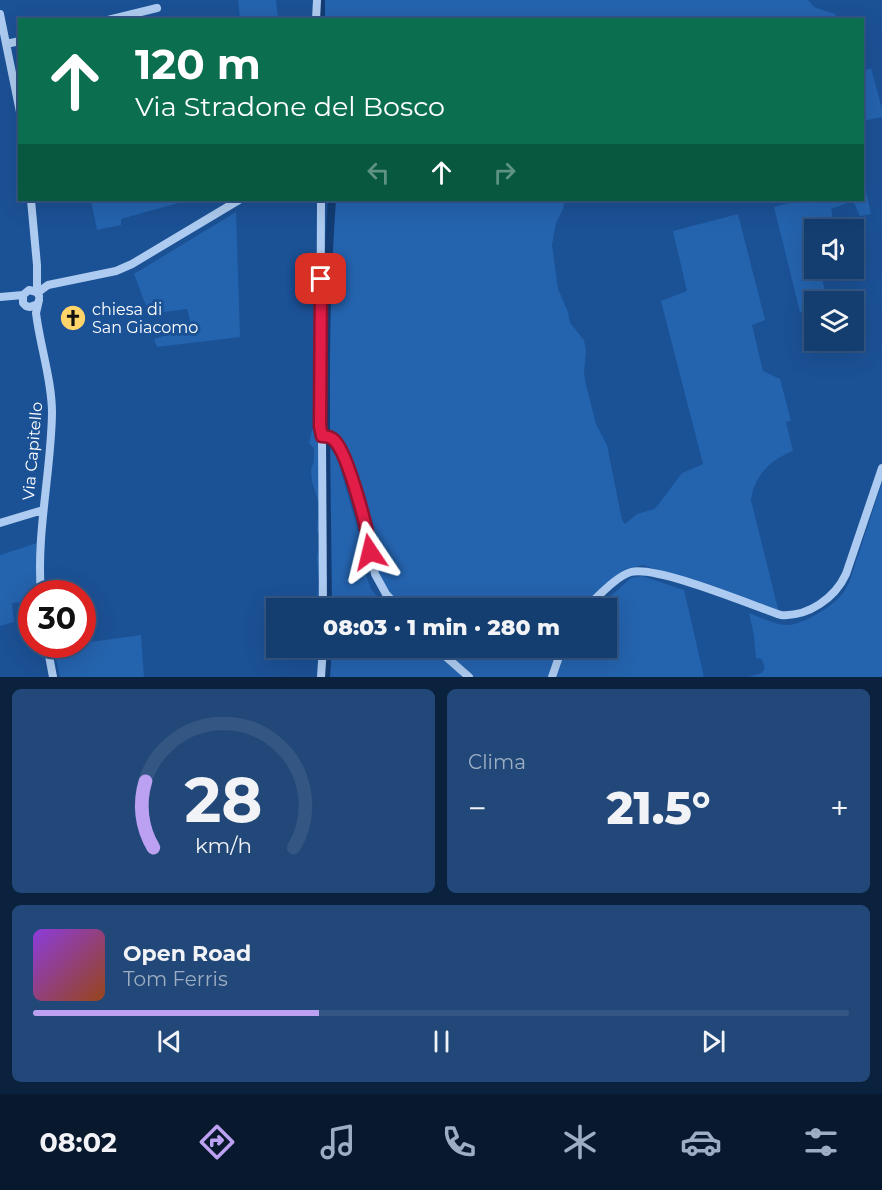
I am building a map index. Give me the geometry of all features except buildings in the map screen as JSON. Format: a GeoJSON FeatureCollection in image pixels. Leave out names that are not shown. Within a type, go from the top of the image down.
{"type":"FeatureCollection","features":[{"type":"Feature","properties":{"kind":"street"},"geometry":{"type":"LineString","coordinates":[[316,0],[316,18]]}},
{"type":"Feature","properties":{"kind":"street"},"geometry":{"type":"LineString","coordinates":[[116,18],[157,8]]}},
{"type":"Feature","properties":{"kind":"street"},"geometry":{"type":"LineString","coordinates":[[0,14],[18,102]]}},
{"type":"Feature","properties":{"kind":"street"},"geometry":{"type":"LineString","coordinates":[[6,44],[18,41]]}},
{"type":"Feature","properties":{"kind":"street"},"geometry":{"type":"LineString","coordinates":[[0,297],[12,297],[38,304],[38,265],[31,201]]}},
{"type":"Feature","properties":{"kind":"street"},"geometry":{"type":"LineString","coordinates":[[38,295],[48,285],[116,271],[132,264],[238,201]]}},
{"type":"Feature","properties":{"kind":"street"},"geometry":{"type":"LineString","coordinates":[[321,201],[320,426],[325,436],[323,598]]}},
{"type":"Feature","properties":{"kind":"street"},"geometry":{"type":"LineString","coordinates":[[28,302],[37,282]]}},
{"type":"Feature","properties":{"kind":"street"},"geometry":{"type":"LineString","coordinates":[[28,302],[33,290],[38,295]]}},
{"type":"Feature","properties":{"kind":"street","name":"Via Capitello"},"geometry":{"type":"LineString","coordinates":[[28,302],[52,393],[51,438],[40,551],[41,580]]}},
{"type":"Feature","properties":{"kind":"street"},"geometry":{"type":"LineString","coordinates":[[325,436],[335,441],[344,456],[367,531],[375,574],[390,598]]}},
{"type":"Feature","properties":{"kind":"street"},"geometry":{"type":"LineString","coordinates":[[597,598],[625,574],[641,570],[676,578],[781,615],[798,615],[827,599],[841,585],[882,468]]}},
{"type":"Feature","properties":{"kind":"street"},"geometry":{"type":"LineString","coordinates":[[0,523],[43,510]]}},
{"type":"Feature","properties":{"kind":"street"},"geometry":{"type":"LineString","coordinates":[[49,658],[53,677]]}},
{"type":"Feature","properties":{"kind":"street"},"geometry":{"type":"LineString","coordinates":[[321,677],[322,658]]}},
{"type":"Feature","properties":{"kind":"street"},"geometry":{"type":"LineString","coordinates":[[448,658],[470,677]]}},
{"type":"Feature","properties":{"kind":"street"},"geometry":{"type":"LineString","coordinates":[[552,677],[559,658]]}},
{"type":"Feature","properties":{"kind":"shaded area"},"geometry":{"type":"Polygon","coordinates":[[[238,0],[276,0],[278,18],[240,18],[238,0]]]}},
{"type":"Feature","properties":{"kind":"shaded area"},"geometry":{"type":"Polygon","coordinates":[[[324,0],[808,0],[814,7],[835,14],[837,18],[323,18],[324,0]]]}},
{"type":"Feature","properties":{"kind":"shaded area"},"geometry":{"type":"Polygon","coordinates":[[[871,68],[882,117],[864,121],[864,71],[871,68]]]}},
{"type":"Feature","properties":{"kind":"shaded area"},"geometry":{"type":"Polygon","coordinates":[[[864,182],[871,214],[860,216],[853,201],[864,201],[864,182]]]}},
{"type":"Feature","properties":{"kind":"shaded area"},"geometry":{"type":"Polygon","coordinates":[[[91,201],[185,201],[121,219],[121,225],[97,230],[91,201]]]}},
{"type":"Feature","properties":{"kind":"shaded area"},"geometry":{"type":"Polygon","coordinates":[[[333,201],[565,201],[556,223],[552,245],[558,289],[570,323],[584,340],[586,385],[596,424],[607,445],[622,520],[625,524],[637,514],[654,509],[682,473],[703,464],[661,301],[687,291],[673,231],[738,214],[765,320],[752,325],[763,371],[780,379],[791,421],[786,422],[793,451],[785,454],[765,470],[756,483],[751,500],[779,613],[643,565],[626,569],[593,598],[392,598],[380,584],[368,529],[334,438],[327,427],[328,249],[333,201]]]}},
{"type":"Feature","properties":{"kind":"shaded area"},"geometry":{"type":"Polygon","coordinates":[[[797,201],[853,201],[831,209],[833,219],[804,219],[804,279],[822,279],[825,291],[804,291],[804,313],[800,312],[774,207],[797,201]]]}},
{"type":"Feature","properties":{"kind":"shaded area"},"geometry":{"type":"Polygon","coordinates":[[[236,212],[240,337],[157,347],[154,339],[192,327],[187,309],[149,314],[134,274],[236,212]]]}},
{"type":"Feature","properties":{"kind":"shaded area"},"geometry":{"type":"Polygon","coordinates":[[[316,429],[337,457],[358,531],[367,578],[371,589],[378,598],[317,598],[320,537],[317,530],[319,504],[311,470],[314,460],[314,448],[309,443],[312,430],[316,429]]]}},
{"type":"Feature","properties":{"kind":"shaded area"},"geometry":{"type":"Polygon","coordinates":[[[882,483],[882,677],[749,677],[765,669],[762,659],[756,658],[749,613],[776,623],[792,624],[817,614],[839,598],[850,580],[882,483]]]}},
{"type":"Feature","properties":{"kind":"shaded area"},"geometry":{"type":"Polygon","coordinates":[[[37,543],[36,580],[18,580],[18,602],[12,603],[14,622],[0,626],[0,555],[37,543]]]}},
{"type":"Feature","properties":{"kind":"shaded area"},"geometry":{"type":"Polygon","coordinates":[[[642,576],[684,590],[704,677],[317,677],[318,658],[617,658],[617,598],[608,598],[631,578],[642,576]]]}},
{"type":"Feature","properties":{"kind":"shaded area"},"geometry":{"type":"Polygon","coordinates":[[[141,635],[144,677],[60,677],[56,658],[96,658],[96,641],[141,635]]]}},
{"type":"Feature","properties":{"kind":"waterway"},"geometry":{"type":"LineString","coordinates":[[321,0],[321,18]]}},
{"type":"Feature","properties":{"kind":"waterway"},"geometry":{"type":"LineString","coordinates":[[328,598],[326,353],[332,201]]}},
{"type":"Feature","properties":{"kind":"waterway"},"geometry":{"type":"LineString","coordinates":[[326,677],[327,658]]}},
{"type":"Feature","properties":{"kind":"place","name":"chiesa di San Giacomo"},"geometry":{"type":"Point","coordinates":[73,318]}},
{"type":"Feature","properties":{"kind":"route"},"geometry":{"type":"LineString","coordinates":[[321,279],[320,426],[322,436],[329,436],[335,441],[344,456],[367,531],[370,552]]}}]}
